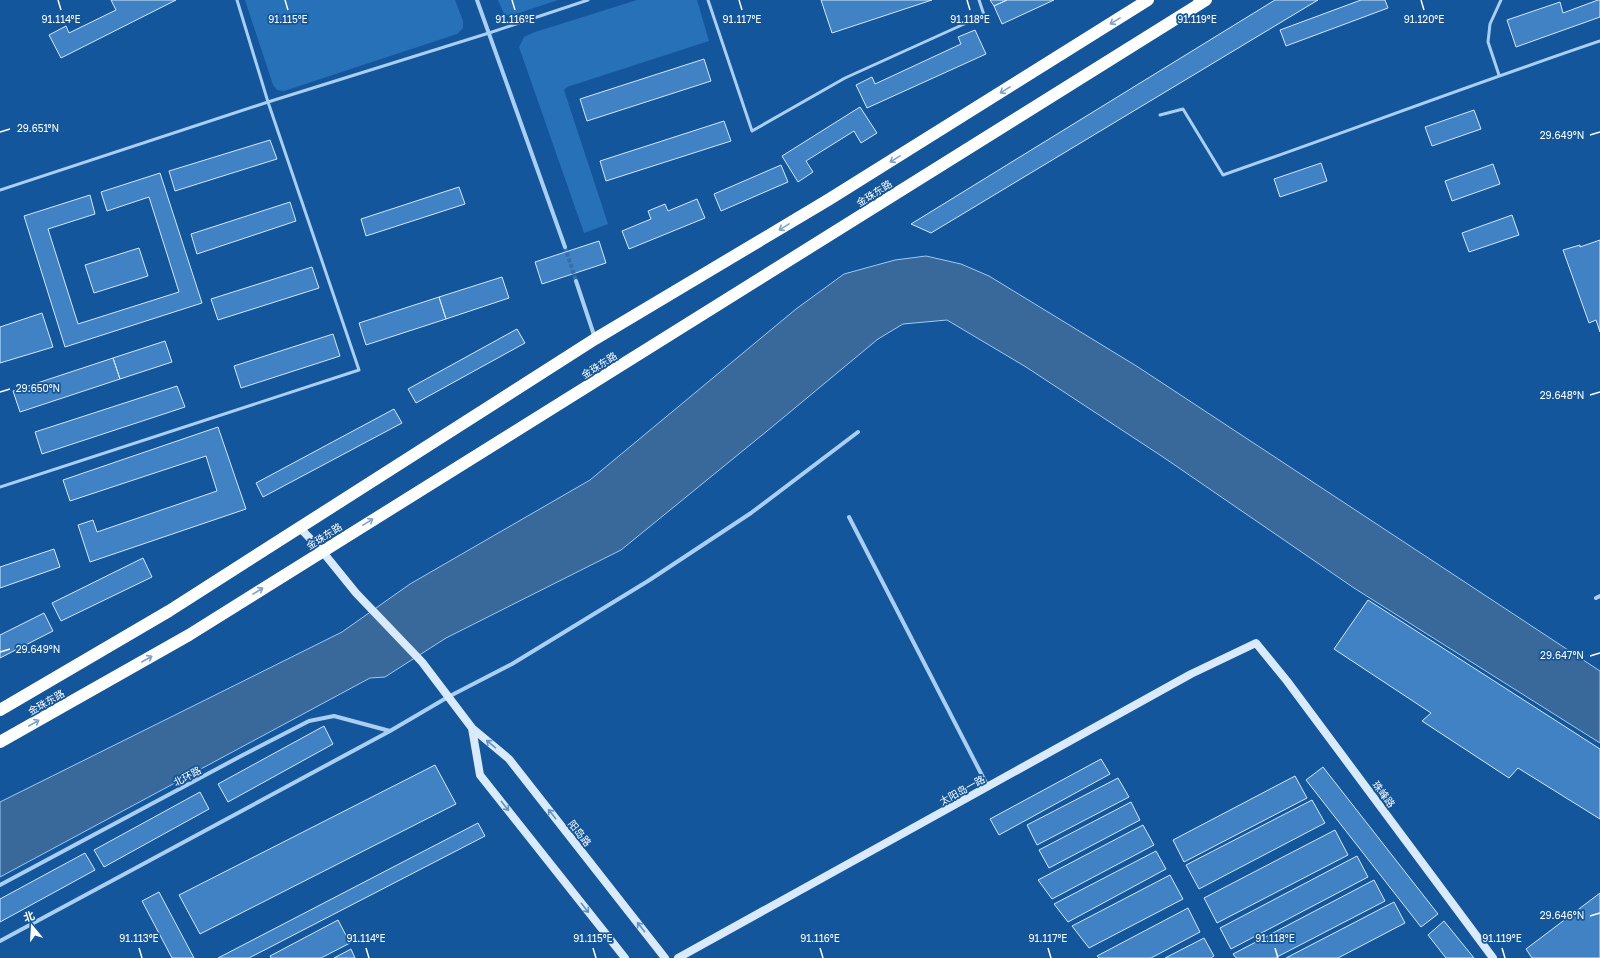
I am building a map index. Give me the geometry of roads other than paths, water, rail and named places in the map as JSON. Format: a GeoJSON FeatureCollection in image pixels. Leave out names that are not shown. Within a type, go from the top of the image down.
{"type":"FeatureCollection","features":[{"type":"Feature","properties":{"kind":"highway","name":"金珠东路"},"geometry":{"type":"LineString","coordinates":[[0,710],[169,611],[595,339],[828,200],[1148,0]]}},
{"type":"Feature","properties":{"kind":"highway","name":"金珠东路"},"geometry":{"type":"LineString","coordinates":[[0,742],[189,635],[1206,0]]}},
{"type":"Feature","properties":{"kind":"street"},"geometry":{"type":"LineString","coordinates":[[477,0],[565,247]]}},
{"type":"Feature","properties":{"kind":"street"},"geometry":{"type":"LineString","coordinates":[[576,281],[595,339]]}},
{"type":"Feature","properties":{"kind":"street"},"geometry":{"type":"LineString","coordinates":[[0,941],[390,731],[448,697],[512,664],[648,581],[751,513],[858,432]]}},
{"type":"Feature","properties":{"kind":"street"},"geometry":{"type":"LineString","coordinates":[[849,517],[988,787]]}},
{"type":"Feature","properties":{"kind":"street","name":"阳岛路"},"geometry":{"type":"LineString","coordinates":[[300,528],[322,551],[356,593],[422,662],[472,728],[509,759],[665,958]]}},
{"type":"Feature","properties":{"kind":"street","name":"太阳岛一路"},"geometry":{"type":"LineString","coordinates":[[678,958],[1191,674],[1256,643]]}},
{"type":"Feature","properties":{"kind":"street","name":"珠峰路"},"geometry":{"type":"LineString","coordinates":[[1256,643],[1287,681],[1493,958]]}},
{"type":"Feature","properties":{"kind":"street","name":"北环路"},"geometry":{"type":"LineString","coordinates":[[0,885],[310,721],[334,716],[390,731]]}},
{"type":"Feature","properties":{"kind":"street","name":"阳岛路"},"geometry":{"type":"LineString","coordinates":[[472,728],[480,776],[625,958]]}},
{"type":"Feature","properties":{"kind":"lane"},"geometry":{"type":"LineString","coordinates":[[0,487],[359,370],[268,102],[236,0]]}},
{"type":"Feature","properties":{"kind":"lane"},"geometry":{"type":"LineString","coordinates":[[0,190],[268,102],[490,33],[588,0]]}},
{"type":"Feature","properties":{"kind":"lane"},"geometry":{"type":"LineString","coordinates":[[708,0],[752,130],[845,78],[984,15],[978,0]]}},
{"type":"Feature","properties":{"kind":"lane"},"geometry":{"type":"LineString","coordinates":[[1499,75],[1488,42],[1490,24],[1501,0]]}},
{"type":"Feature","properties":{"kind":"lane"},"geometry":{"type":"LineString","coordinates":[[1160,115],[1183,109],[1223,175],[1337,135],[1499,75],[1600,42]]}},
{"type":"Feature","properties":{"kind":"tunnel"},"geometry":{"type":"LineString","coordinates":[[565,247],[576,281]]}}]}
